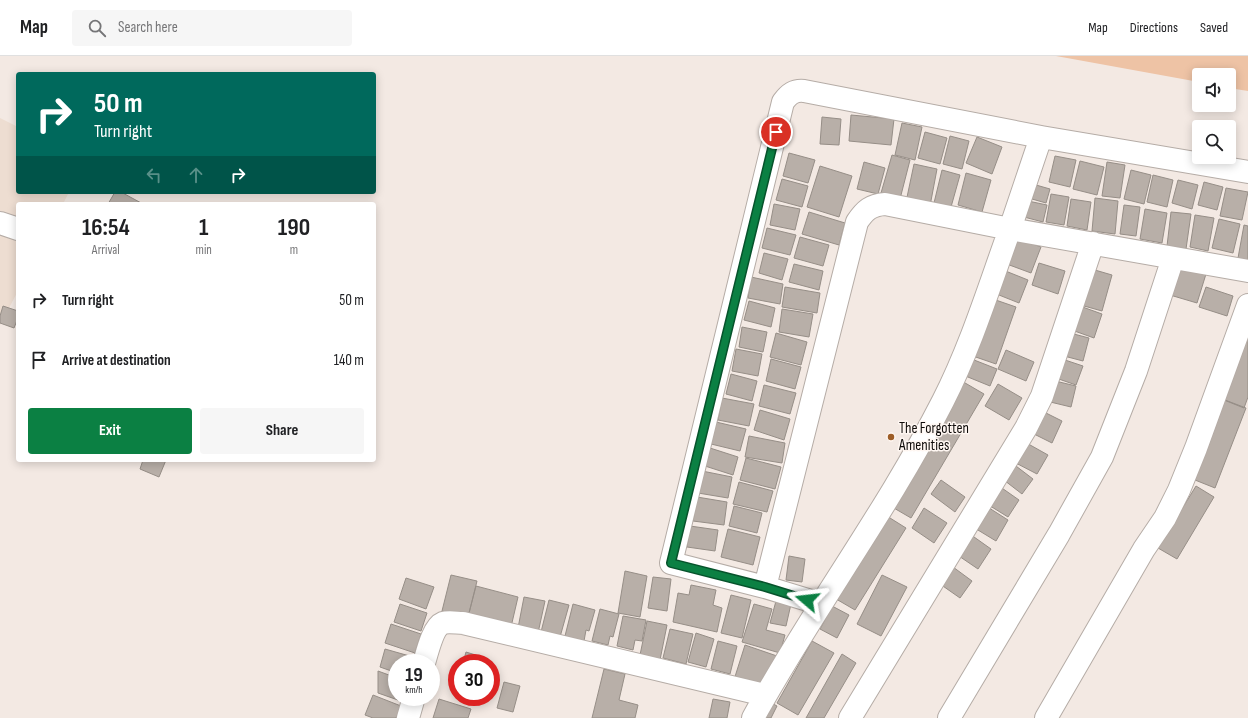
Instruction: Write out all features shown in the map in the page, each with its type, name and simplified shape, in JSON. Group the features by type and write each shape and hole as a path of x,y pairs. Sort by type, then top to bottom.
{"street":[{"path":"821,604 765,587 671,563 783,102 787,96 797,90 804,91 1041,137 1248,172"},
{"path":"752,718 915,454 961,365 1010,229 1041,137"},
{"path":"765,587 856,229 862,214 869,208 876,204 885,204 1010,229 1248,271"},
{"path":"0,223 16,228"},
{"path":"850,718 1026,428 1042,396 1093,243"},
{"path":"949,718 1059,534 1102,457 1136,371 1173,258"},
{"path":"1046,718 1144,549 1165,518 1179,490 1196,448 1248,305"},
{"path":"427,654 430,643 438,627 442,623 463,623 765,695"},
{"path":"408,718 411,706"}],"shaded area":[{"path":"1056,56 1248,56 1248,91 1236,89 1236,68 1192,68 1192,81"},
{"path":"0,118 16,126 16,194 68,194 64,202 16,202 16,295 0,325"}],"building":[{"path":"851,115 894,119 891,145 849,141"},
{"path":"822,117 841,119 839,145 820,144"},
{"path":"902,123 922,127 915,160 895,155"},
{"path":"925,132 947,138 940,164 918,158"},
{"path":"950,136 969,141 962,169 943,164"},
{"path":"977,137 1002,147 992,174 966,163"},
{"path":"789,153 815,160 808,183 783,176"},
{"path":"892,155 910,160 900,199 881,193"},
{"path":"1055,156 1076,160 1070,187 1049,182"},
{"path":"1080,161 1104,167 1097,195 1073,189"},
{"path":"864,162 885,168 878,194 857,189"},
{"path":"1107,162 1125,165 1120,198 1102,196"},
{"path":"914,164 937,169 930,206 906,202"},
{"path":"820,166 852,176 839,217 807,207"},
{"path":"942,170 960,175 951,207 934,203"},
{"path":"1131,170 1151,175 1144,204 1124,199"},
{"path":"966,173 991,180 982,212 958,205"},
{"path":"1153,175 1173,180 1167,207 1147,202"},
{"path":"782,179 808,186 802,207 776,200"},
{"path":"1178,180 1198,185 1192,209 1172,203"},
{"path":"1204,182 1223,187 1217,210 1198,205"},
{"path":"1036,185 1050,189 1046,203 1032,199"},
{"path":"1226,188 1248,192 1242,220 1220,216"},
{"path":"114,194 125,194 139,202 109,202"},
{"path":"1051,194 1069,197 1064,225 1046,222"},
{"path":"1095,198 1118,201 1115,234 1092,231"},
{"path":"1071,199 1091,202 1087,230 1067,226"},
{"path":"1028,201 1047,205 1043,222 1024,217"},
{"path":"774,204 800,209 795,230 770,225"},
{"path":"1124,205 1140,207 1136,236 1120,234"},
{"path":"1145,209 1167,213 1162,243 1140,239"},
{"path":"809,212 845,223 839,245 802,234"},
{"path":"1171,212 1191,214 1186,249 1167,246"},
{"path":"1195,215 1214,218 1208,251 1190,247"},
{"path":"1219,219 1240,224 1233,253 1212,248"},
{"path":"1244,225 1248,226 1248,260 1238,258"},
{"path":"767,228 796,235 790,255 762,248"},
{"path":"800,237 829,245 823,266 794,258"},
{"path":"1014,237 1041,247 1031,273 1004,263"},
{"path":"764,253 788,259 782,280 759,273"},
{"path":"1039,263 1065,271 1058,294 1032,285"},
{"path":"794,264 823,271 819,290 789,282"},
{"path":"1178,266 1206,274 1197,303 1170,295"},
{"path":"1088,268 1112,275 1102,311 1077,304"},
{"path":"1003,270 1028,280 1019,303 994,293"},
{"path":"751,277 783,284 780,304 748,298"},
{"path":"785,287 820,293 817,313 782,307"},
{"path":"1206,287 1233,296 1227,316 1199,307"},
{"path":"987,297 1016,307 996,364 967,354"},
{"path":"749,301 775,308 771,327 744,320"},
{"path":"1077,305 1102,314 1094,338 1069,329"},
{"path":"3,306 16,310 16,323 14,328 0,323 0,316"},
{"path":"782,309 813,314 809,337 779,332"},
{"path":"742,327 767,332 763,352 739,347"},
{"path":"776,333 807,342 801,365 770,357"},
{"path":"1070,333 1089,338 1083,361 1064,356"},
{"path":"1248,335 1248,397 1244,408 1224,400"},
{"path":"736,349 762,354 758,376 732,371"},
{"path":"1006,350 1034,362 1026,381 998,369"},
{"path":"969,358 997,369 990,386 963,375"},
{"path":"1059,358 1083,366 1076,385 1053,377"},
{"path":"771,359 801,367 795,389 766,381"},
{"path":"731,374 757,381 752,401 726,394"},
{"path":"1047,379 1076,386 1071,407 1042,400"},
{"path":"960,380 984,394 911,518 887,504"},
{"path":"998,384 1022,398 1009,420 985,406"},
{"path":"764,385 796,393 790,414 759,406"},
{"path":"722,398 754,404 749,426 718,420"},
{"path":"1225,400 1246,408 1215,488 1195,480"},
{"path":"1038,409 1062,421 1052,443 1028,431"},
{"path":"760,410 790,419 784,440 754,430"},
{"path":"716,422 746,429 740,451 711,444"},
{"path":"749,436 785,443 782,463 745,457"},
{"path":"1023,441 1048,455 1037,474 1012,461"},
{"path":"710,448 738,457 733,475 705,466"},
{"path":"746,458 781,467 775,489 740,480"},
{"path":"142,462 165,462 159,477 140,469"},
{"path":"1012,463 1033,479 1022,494 1000,477"},
{"path":"702,471 732,477 728,498 698,493"},
{"path":"941,480 965,497 955,512 931,494"},
{"path":"739,482 773,491 767,512 733,504"},
{"path":"999,486 1019,500 1008,517 987,504"},
{"path":"1196,486 1214,497 1177,559 1158,548"},
{"path":"697,497 727,502 724,525 693,521"},
{"path":"734,506 762,513 757,533 729,526"},
{"path":"986,506 1008,520 996,541 973,527"},
{"path":"924,508 947,523 934,543 912,528"},
{"path":"882,513 906,528 855,610 831,596"},
{"path":"690,526 718,530 715,551 687,547"},
{"path":"728,529 760,537 753,565 721,557"},
{"path":"967,532 991,549 978,569 953,552"},
{"path":"789,556 805,559 802,582 786,580"},
{"path":"953,567 972,581 960,598 940,584"},
{"path":"625,571 647,576 640,617 618,613"},
{"path":"451,575 477,581 468,617 442,611"},
{"path":"882,575 907,587 881,636 857,624"},
{"path":"653,577 671,579 667,611 648,608"},
{"path":"406,578 434,587 426,609 399,599"},
{"path":"691,585 716,590 713,605 722,608 717,632 673,622 678,593 689,595"},
{"path":"476,586 518,597 511,627 468,617"},
{"path":"731,595 751,600 742,638 721,633"},
{"path":"524,597 545,601 538,633 518,628"},
{"path":"549,600 569,605 560,637 541,632"},
{"path":"776,601 791,604 786,626 770,623"},
{"path":"400,604 427,613 421,631 394,622"},
{"path":"573,604 595,610 589,631 586,630 584,641 565,636"},
{"path":"754,604 772,609 766,630 785,635 780,653 742,642"},
{"path":"832,606 849,615 837,638 820,629"},
{"path":"600,609 619,614 613,637 610,636 608,645 592,641"},
{"path":"623,616 646,620 642,641 635,640 633,650 617,646"},
{"path":"647,621 667,625 660,660 640,655"},
{"path":"391,624 421,634 415,653 385,643"},
{"path":"670,629 693,634 686,664 663,658"},
{"path":"696,633 714,639 706,667 688,662"},
{"path":"718,641 737,646 730,674 711,669"},
{"path":"812,641 834,653 798,715 777,703"},
{"path":"745,645 777,656 768,681 751,688 733,683"},
{"path":"385,649 402,654 388,654 388,670 380,667"},
{"path":"842,654 856,663 824,718 806,718"},
{"path":"604,669 625,674 619,700 638,705 635,718 592,718"},
{"path":"378,671 388,675 388,696 378,693"},
{"path":"504,682 520,686 513,712 497,708 498,706 500,706 500,697"},
{"path":"373,695 388,701 388,706 401,706 396,718 373,718 365,715"},
{"path":"440,699 448,702 448,706 461,706 471,709 468,718 433,718 437,706 440,706"},
{"path":"713,699 730,702 727,718 709,718"},
{"path":"766,700 777,706 771,718 758,718"}],"place":[{"name":"The Forgotten Amenities","path":"891,437"}],"route":[{"path":"776,132 671,563 765,587 807,600"}]}
